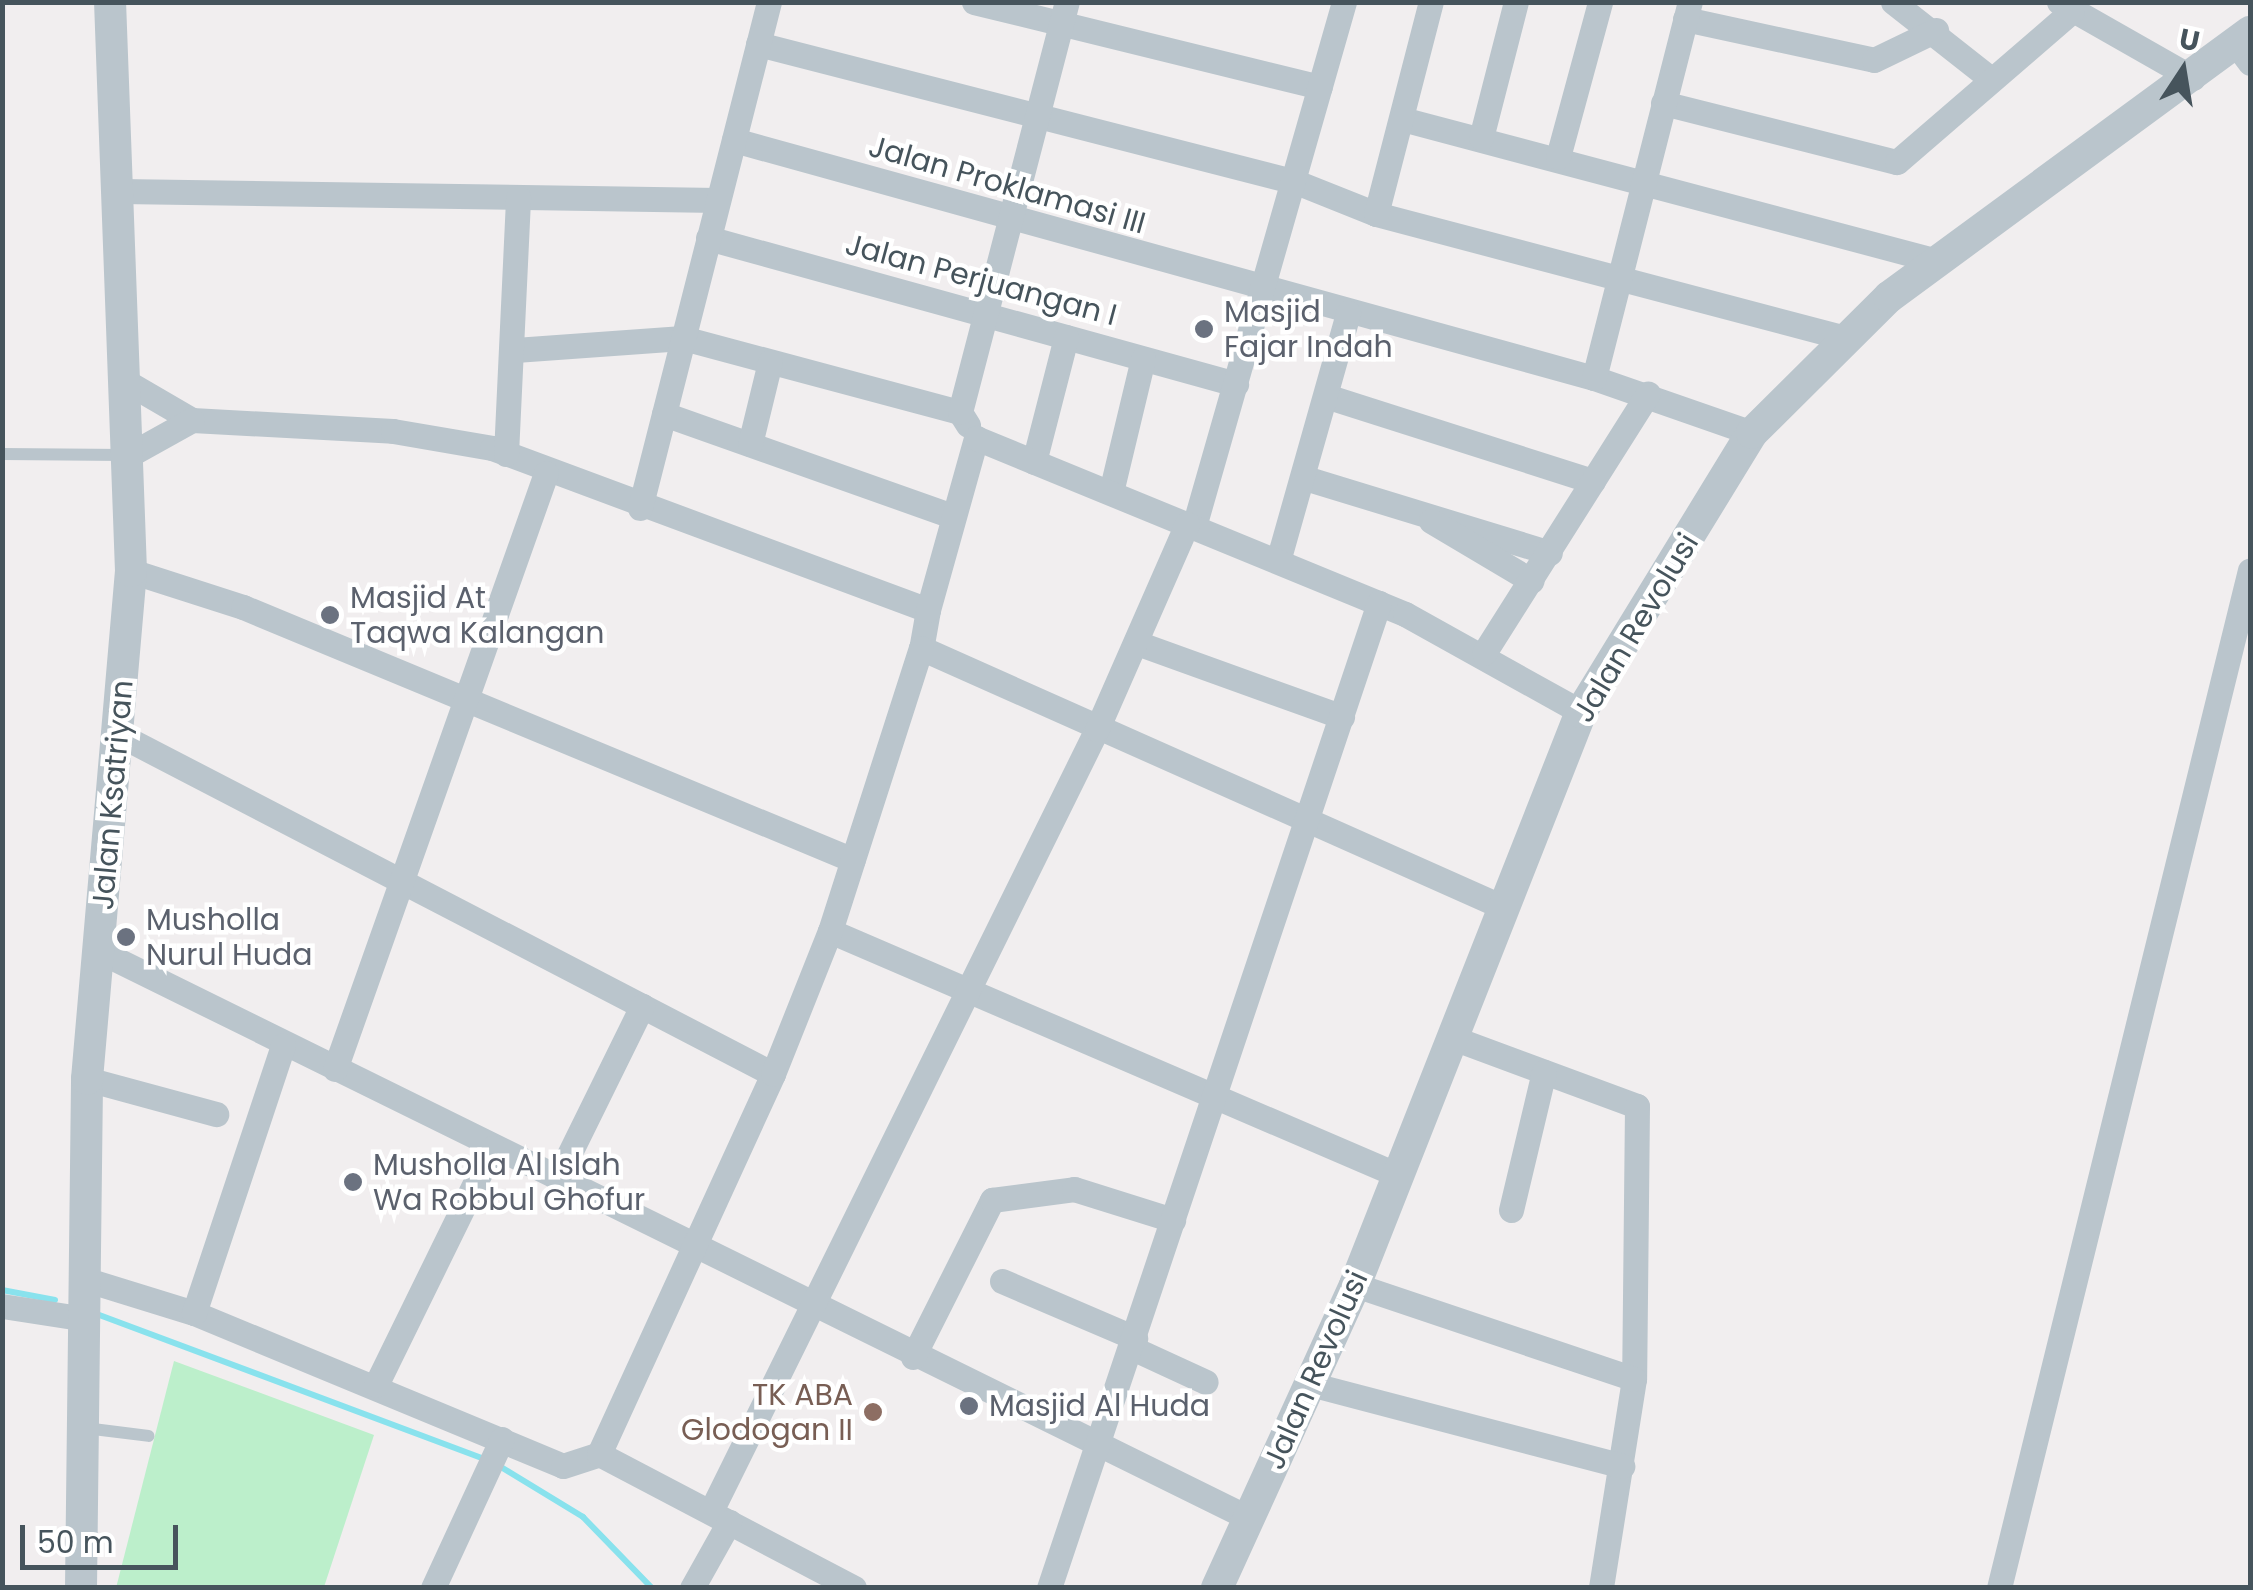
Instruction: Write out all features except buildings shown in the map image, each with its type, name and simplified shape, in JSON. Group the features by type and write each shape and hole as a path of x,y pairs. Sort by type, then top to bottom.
{"street":[{"name":"Jalan Ksatriyan","path":"80,1588 87,1080 131,571 120,191 110,2"},
{"path":"640,508 768,2"},
{"path":"974,2 1064,15 1320,87"},
{"path":"692,1588 814,1306 1098,729 1191,524 1265,288 1344,2"},
{"path":"1376,214 1431,2"},
{"path":"1481,138 1516,2"},
{"path":"1558,158 1600,2"},
{"path":"1893,2 1936,30 1992,79"},
{"path":"1662,103 1894,163 1992,79 2066,7 2193,78"},
{"path":"1594,378 1625,278 1662,103 1688,11 1874,60 1936,30"},
{"path":"960,412 1064,15"},
{"path":"758,44 1038,121 1296,182 1376,214 1843,337"},
{"name":"Jalan Revolusi","path":"1217,1588 1355,1285 1581,712 1752,432 1843,337 1937,261 2193,78 2245,46"},
{"path":"1402,119 1937,261"},
{"name":"Jalan Proklamasi III","path":"734,140 1010,222 1594,378 1752,432"},
{"path":"120,191 718,200"},
{"path":"506,454 515,350 518,198"},
{"name":"Jalan Perjuangan I","path":"708,238 1236,384"},
{"path":"1278,562 1329,397 1348,313"},
{"path":"1034,462 1066,336"},
{"path":"515,350 683,338 960,412 976,438 1379,603 1484,653 1581,712"},
{"path":"1111,492 1143,359"},
{"path":"750,444 770,362"},
{"path":"126,382 192,420 438,436 506,454 640,508 928,610"},
{"path":"1484,653 1648,394"},
{"path":"1329,397 1593,480"},
{"path":"664,414 950,515"},
{"path":"129,455 192,420"},
{"path":"598,1454 773,1074 830,931 921,648 950,515 976,438"},
{"path":"335,1069 546,473"},
{"path":"1305,478 1550,553"},
{"path":"1427,518 1532,582"},
{"path":"2000,1588 2250,570"},
{"path":"131,571 243,607 852,860"},
{"path":"1049,1588 1213,1101 1312,824 1379,603"},
{"path":"1138,643 1342,716"},
{"path":"921,648 1505,908"},
{"path":"116,733 773,1074"},
{"path":"830,931 964,996 1400,1176"},
{"path":"99,952 913,1357 1248,1518"},
{"path":"557,1179 642,1006"},
{"path":"1452,1038 1637,1108 1634,1379 1601,1588"},
{"path":"194,1313 283,1046"},
{"path":"1511,1210 1544,1072"},
{"path":"87,1080 216,1114"},
{"path":"376,1385 492,1148"},
{"path":"913,1357 992,1200 1074,1190 1173,1220"},
{"path":"1002,1281 1206,1382"},
{"path":"1355,1285 1634,1379"},
{"path":"2,1306 85,1303 194,1313 376,1385 500,1444 563,1466 598,1454 854,1588"},
{"path":"1310,1384 1622,1466"},
{"path":"434,1588 500,1444"}],"lane":[{"path":"2,454 129,455"},
{"path":"82,1428 149,1436"}],"green space":[{"path":"174,1361 374,1435 324,1587 116,1588"}],"waterway":[{"path":"2,1290 55,1300"},
{"path":"94,1313 484,1459"},
{"path":"496,1464 583,1517 652,1588"}],"place":[{"name":"Masjid Fajar Indah","path":"1204,329"},
{"name":"Masjid At Taqwa Kalangan","path":"330,615"},
{"name":"Musholla Nurul Huda","path":"126,937"},
{"name":"Musholla Al Islah Wa Robbul Ghofur","path":"353,1182"},
{"name":"Masjid Al Huda","path":"969,1406"},
{"name":"TK ABA Glodogan II","path":"873,1412"}]}
